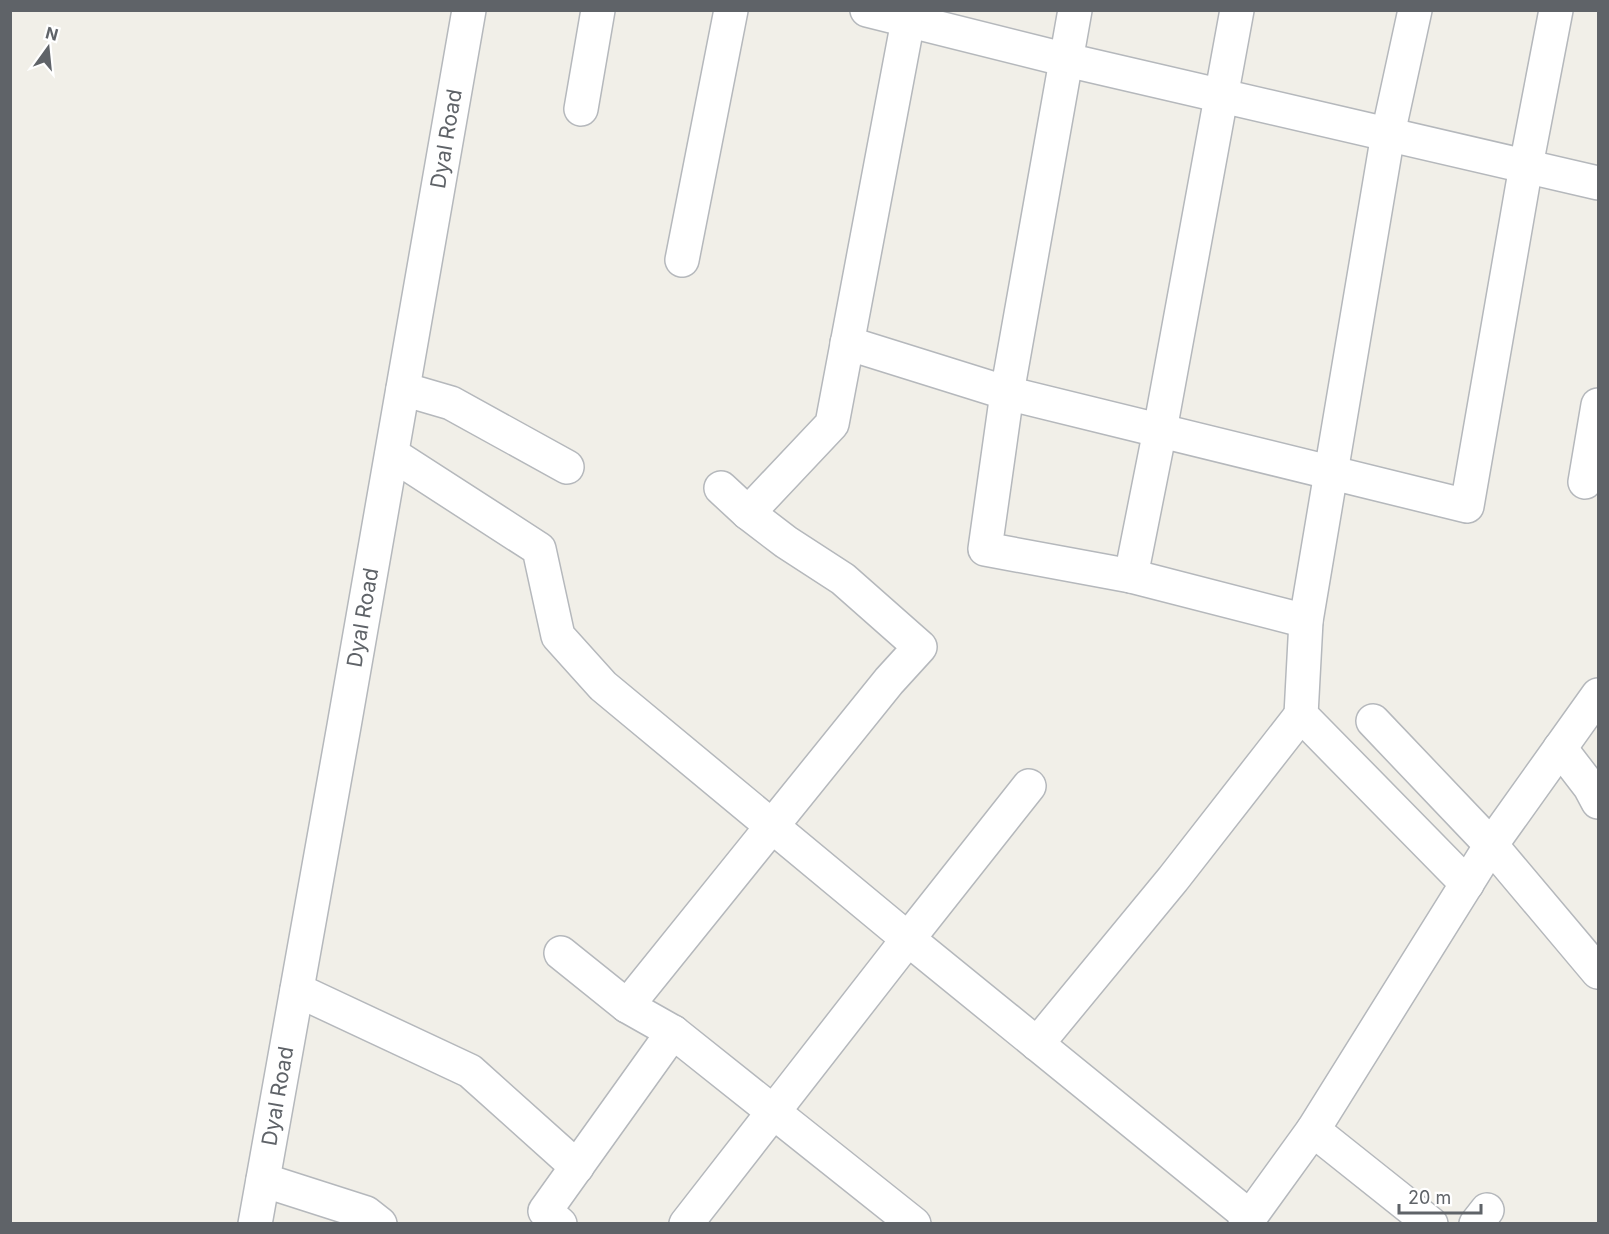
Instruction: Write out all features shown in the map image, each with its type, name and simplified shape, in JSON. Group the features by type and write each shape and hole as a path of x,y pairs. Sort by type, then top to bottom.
{"street":[{"name":"Dyal Road","path":"255,1224 469,10"},
{"path":"581,109 598,10"},
{"path":"682,260 731,10"},
{"path":"867,10 909,15 1067,60 1599,183"},
{"path":"1075,10 1007,393 985,549 1131,576 1306,621"},
{"path":"1131,576 1237,10"},
{"path":"1036,1044 1173,879 1301,715 1306,621 1388,134 1414,10"},
{"path":"847,343 1007,393 1467,506 1526,166 1556,10"},
{"path":"748,513 832,424 909,15"},
{"path":"404,389 451,403 567,467"},
{"path":"1585,482 1599,405"},
{"path":"392,454 539,549 558,636 603,686 1248,1220 1313,1130 1491,846 1599,694"},
{"path":"627,1006 889,681 920,647 843,579 786,542 748,513 721,488"},
{"path":"1301,715 1467,884"},
{"path":"1373,721 1491,846 1599,972"},
{"path":"1560,748 1599,802"},
{"path":"686,1224 1029,786"},
{"path":"561,953 627,1006 674,1032 914,1224"},
{"path":"297,990 470,1071 577,1167"},
{"path":"560,1224 544,1211 674,1032"},
{"path":"1313,1130 1431,1224"},
{"path":"263,1180 366,1213 380,1224"}]}
